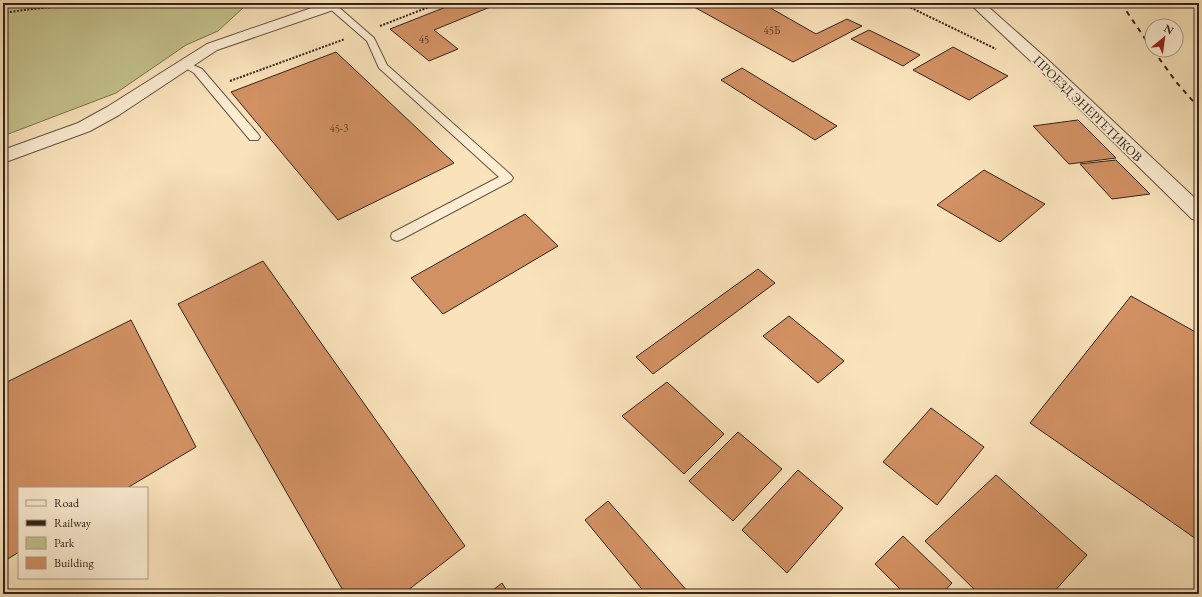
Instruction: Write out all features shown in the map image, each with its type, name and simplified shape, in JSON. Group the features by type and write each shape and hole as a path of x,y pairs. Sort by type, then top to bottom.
{"street":[{"name":"ПРОЕЗД ЭНЕРГЕТИКОВ","path":"976,3 1041,62 1199,214"},
{"path":"3,157 84,127 119,108 212,47 336,4"}],"lane":[{"path":"336,4 370,40 383,66 507,178 397,236"},
{"path":"184,64 198,71 254,137"}],"path":[{"path":"3,13 34,8 95,3 158,3"},
{"path":"212,87 363,33 440,3"},
{"path":"901,3 1000,50"}],"green space":[{"path":"3,3 254,3 244,7 218,31 186,45 116,93 3,136"}],"building":[{"path":"456,3 500,3 434,30 458,49 429,61 390,29"},
{"path":"687,3 773,3 767,6 816,34 847,19 862,26 793,62"},
{"path":"869,30 920,55 903,66 851,39"},
{"path":"953,47 1008,76 969,100 913,70"},
{"path":"336,52 454,163 338,220 231,92"},
{"path":"742,68 837,126 815,140 721,80"},
{"path":"1078,120 1116,158 1069,164 1033,126"},
{"path":"1116,160 1150,194 1112,199 1080,164"},
{"path":"984,170 1045,204 1000,242 937,205"},
{"path":"525,214 558,246 443,314 411,278"},
{"path":"263,261 465,546 403,594 345,594 178,304"},
{"path":"758,269 775,283 653,374 636,357"},
{"path":"1131,296 1199,334 1199,541 1030,423"},
{"path":"789,316 844,361 818,383 763,336"},
{"path":"131,320 196,447 129,487 18,487 18,553 3,562 3,384"},
{"path":"667,382 724,434 684,474 622,416"},
{"path":"931,408 984,447 937,505 883,462"},
{"path":"738,432 782,469 733,521 689,481"},
{"path":"798,470 843,508 787,573 742,530"},
{"path":"996,475 1087,555 1052,594 979,594 925,541"},
{"path":"608,501 690,594 646,594 585,520"},
{"path":"903,536 952,583 942,594 905,594 875,564"},
{"path":"502,583 509,594 488,594"}],"railway":[{"path":"1121,3 1144,37"},
{"path":"1159,58 1177,83 1199,108"}]}
